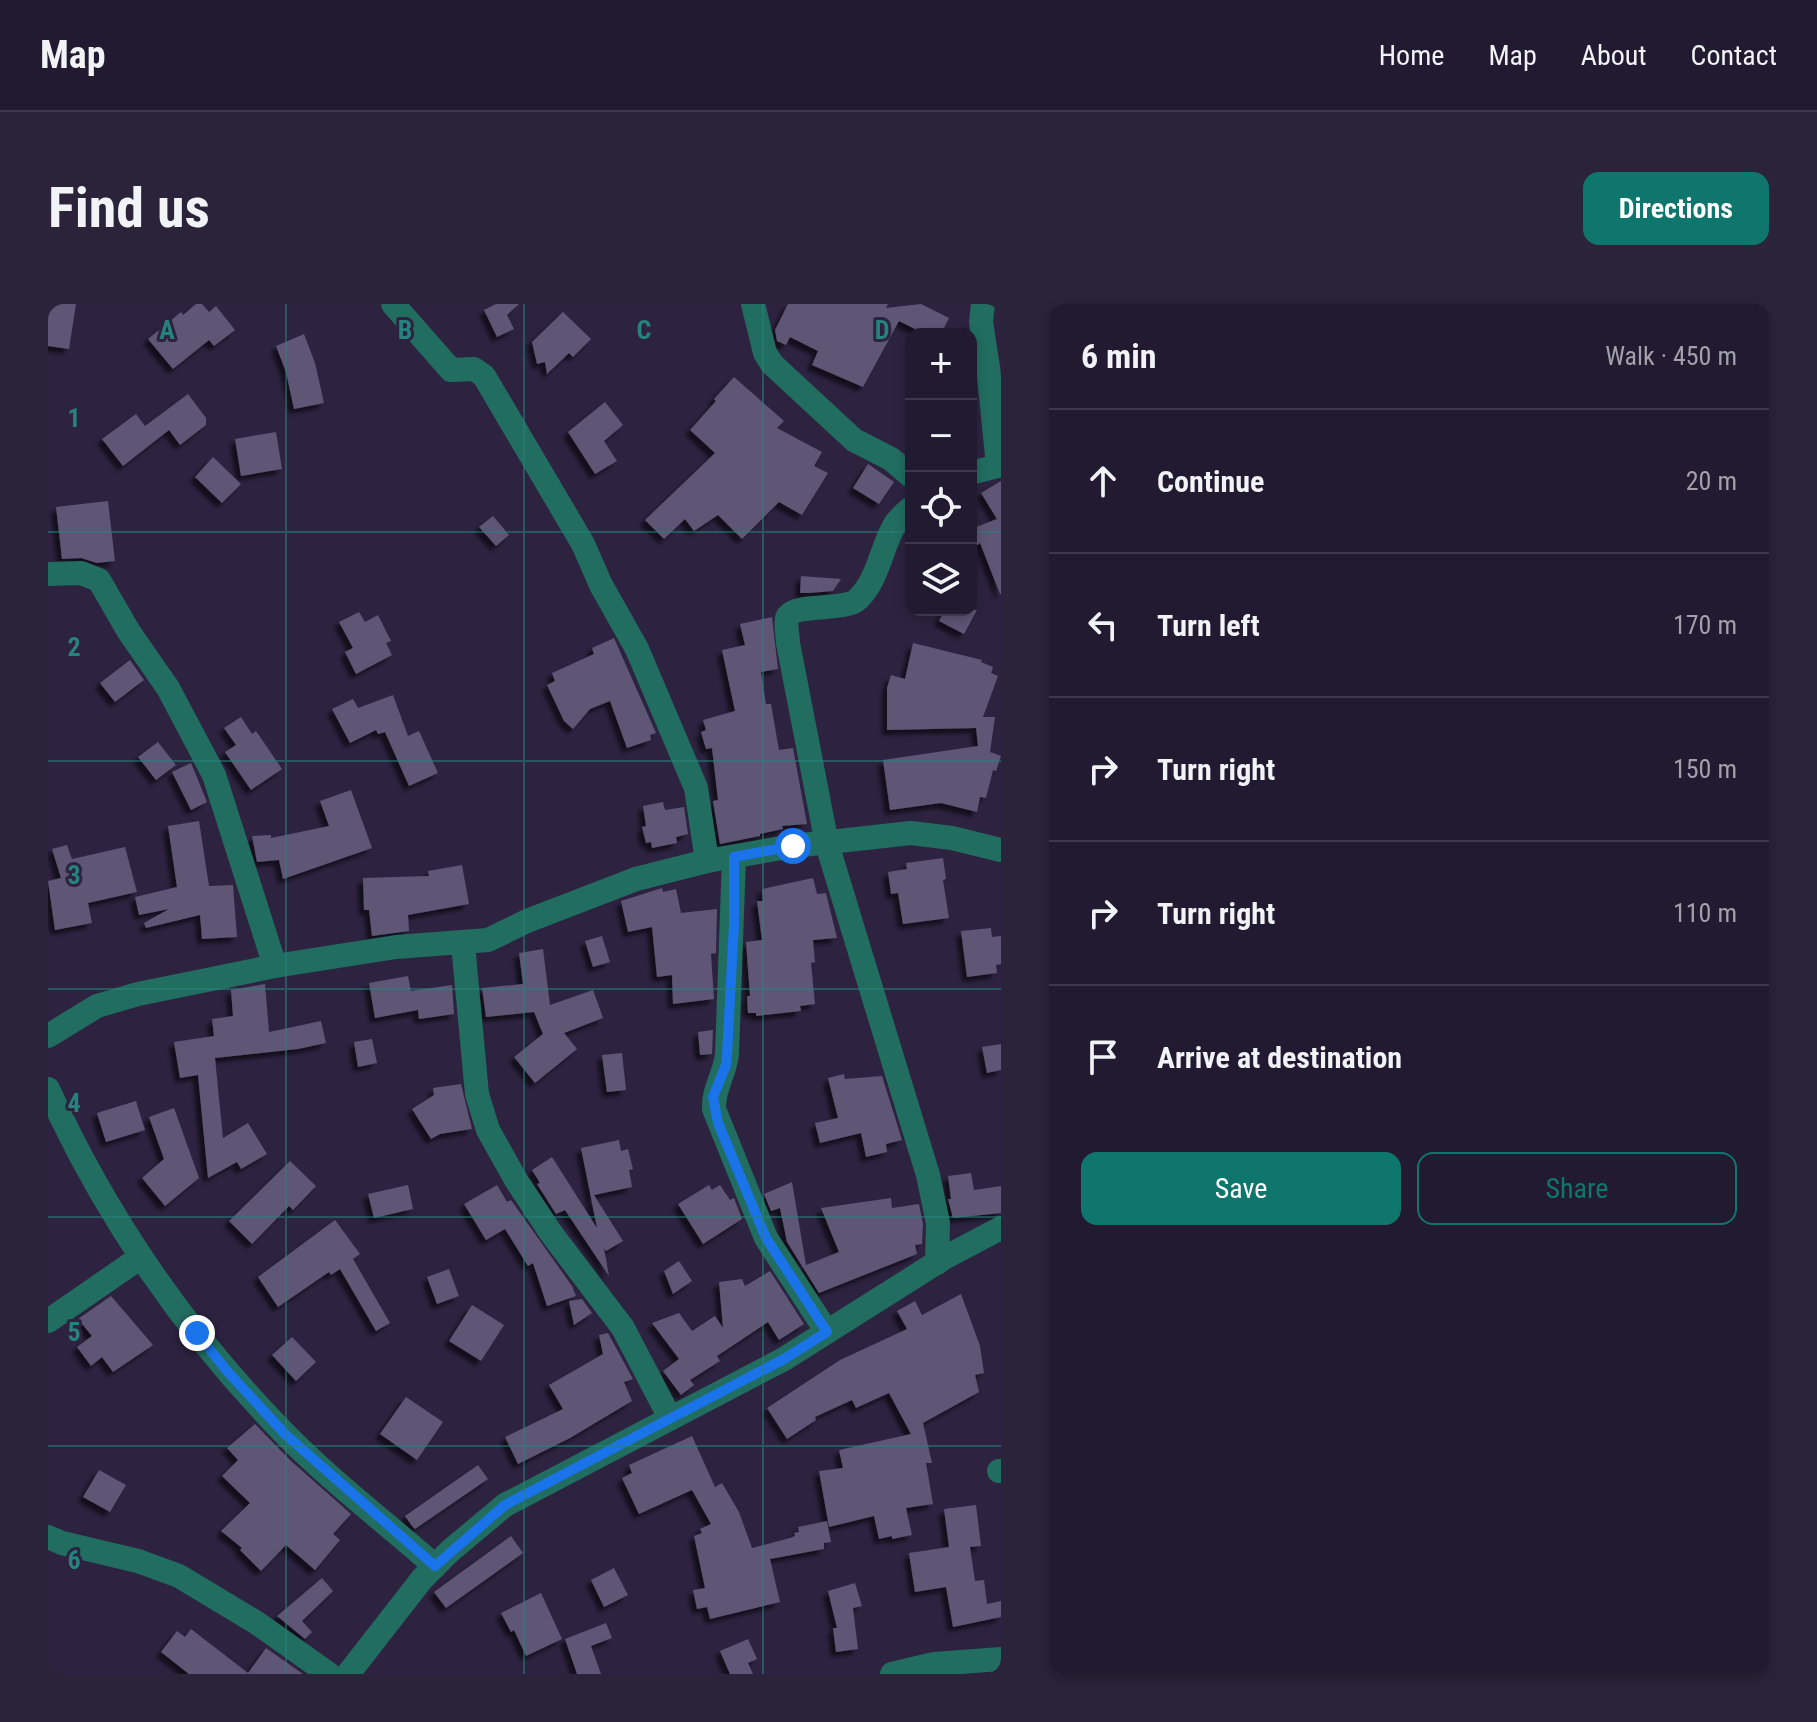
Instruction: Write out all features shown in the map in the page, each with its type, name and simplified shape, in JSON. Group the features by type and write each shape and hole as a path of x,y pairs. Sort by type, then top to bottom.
{"street":[{"path":"393,304 452,370 474,369 484,376 583,544 608,599 637,649 692,777 699,800 707,861"},
{"path":"753,304 767,359 844,433 891,459 906,472"},
{"path":"975,472 999,466 981,322 983,304"},
{"path":"905,514 894,525 877,569 857,600 849,605 795,612 787,618 794,683 827,844 921,1146 938,1223 937,1263"},
{"path":"48,574 81,573 99,580 129,632 168,688 214,775 275,966"},
{"path":"48,1036 97,1006 115,1000 275,966 396,947 488,940 527,921 636,879 707,861 793,846 911,833 952,838 1001,850"},
{"path":"734,857 734,925 727,1054 726,1065 714,1092 714,1109 766,1238 827,1332"},
{"path":"463,944 477,1094 488,1130 551,1233 623,1328 670,1418"},
{"path":"48,1089 74,1147 141,1257 226,1370 286,1435 435,1566"},
{"path":"348,1674 422,1579 505,1505 784,1359 937,1263 1001,1228"},
{"path":"48,1321 141,1257"},
{"path":"48,1537 138,1561 187,1579 329,1674"},
{"path":"892,1674 934,1664 1001,1659"}],"building":[{"path":"48,304 76,304 69,349 48,346"},
{"path":"196,304 202,304 209,312 216,306 235,330 214,346 209,340 173,369 148,339"},
{"path":"496,304 519,304 507,315 514,329 497,337 484,310"},
{"path":"788,304 888,304 886,308 921,304 949,318 944,328 913,328 899,321 863,387 812,365 818,351 790,337 786,345 777,341 775,330"},
{"path":"563,312 591,339 573,357 569,353 547,374 545,362 537,364 532,342"},
{"path":"304,334 315,363 324,403 294,409 286,372 276,346"},
{"path":"734,377 784,421 777,428 822,452 814,466 828,473 802,515 779,502 742,539 718,515 694,531 685,519 664,539 645,520 715,453 690,430"},
{"path":"188,394 206,418 206,425 180,445 169,430 123,466 102,439 136,414 145,426"},
{"path":"605,402 623,425 604,441 617,461 595,474 568,432"},
{"path":"276,432 282,469 241,476 235,439"},
{"path":"213,457 241,484 222,503 195,477"},
{"path":"868,464 894,482 879,504 853,488"},
{"path":"1001,481 1001,594 980,543 977,545 977,527 997,519 981,493"},
{"path":"108,501 115,561 97,563 81,558 62,559 56,507"},
{"path":"493,516 509,535 496,546 479,527"},
{"path":"801,576 841,579 833,591 800,593"},
{"path":"359,612 365,622 378,615 391,641 386,643 392,655 356,674 345,652 353,648 339,622"},
{"path":"942,616 974,616 964,634 939,621"},
{"path":"772,617 778,669 761,672 766,704 771,704 779,750 793,748 807,824 782,826 783,829 760,836 720,844 713,801 718,800 712,748 706,749 701,732 706,730 703,720 735,711 722,650 745,645 740,624"},
{"path":"614,638 656,733 650,735 651,740 627,748 610,701 590,709 573,729 564,721 547,685 555,681 552,673 594,654 592,648"},
{"path":"913,643 982,660 993,667 991,673 998,676 983,717 995,717 990,752 1001,756 996,771 993,770 986,798 980,797 977,812 941,803 890,810 883,760 978,746 976,728 887,730 887,688 891,675 905,679"},
{"path":"130,660 144,680 115,702 100,683"},
{"path":"393,695 408,736 419,731 438,773 409,786 385,732 378,734 376,730 350,743 332,709 353,699 358,708"},
{"path":"241,717 252,734 256,731 282,769 251,790 225,752 236,745 224,728"},
{"path":"158,742 176,765 156,780 138,757"},
{"path":"191,763 207,802 191,810 172,772"},
{"path":"351,790 372,848 283,879 279,860 257,862 252,836 271,835 271,838 329,826 320,801"},
{"path":"663,802 665,810 684,807 688,834 676,837 677,843 652,848 651,842 646,843 642,827 646,826 643,806"},
{"path":"199,821 209,886 233,885 237,937 202,939 200,915 146,928 144,923 169,909 139,915 135,897 177,887 168,826"},
{"path":"67,845 72,859 125,847 137,892 88,903 92,923 55,930 48,881 61,878 52,849"},
{"path":"943,858 949,918 903,924 898,893 891,894 888,872 907,869 906,863"},
{"path":"462,865 469,904 408,915 409,931 372,936 369,910 364,910 363,878 429,876 428,871"},
{"path":"813,878 817,894 826,893 837,938 813,940 815,962 811,963 815,1004 800,1006 801,1011 756,1016 756,1013 748,1013 747,996 750,996 746,942 762,940 757,901 763,901 762,889"},
{"path":"662,888 663,892 676,889 681,913 717,909 716,953 711,954 714,999 673,1004 672,975 657,977 652,927 628,932 621,901"},
{"path":"991,928 992,937 1001,936 1001,964 996,965 997,973 967,977 961,931"},
{"path":"602,936 610,962 593,967 585,941"},
{"path":"543,949 550,1005 593,990 603,1018 564,1033 577,1049 535,1083 514,1057 543,1034 534,1012 486,1017 482,988 523,984 519,953"},
{"path":"408,976 411,991 452,985 454,1014 419,1019 418,1010 375,1018 369,983"},
{"path":"265,984 269,1032 321,1021 326,1043 215,1058 223,1138 248,1123 267,1154 241,1169 237,1162 208,1178 198,1075 180,1078 174,1042 214,1036 212,1019 233,1016 231,990"},
{"path":"713,1030 712,1054 700,1055 698,1032"},
{"path":"372,1039 377,1063 358,1067 354,1042"},
{"path":"1001,1044 1001,1070 987,1073 982,1047"},
{"path":"622,1053 626,1090 607,1092 602,1055"},
{"path":"844,1074 845,1079 882,1076 902,1140 886,1144 887,1152 866,1157 861,1133 820,1143 815,1123 838,1118 828,1078"},
{"path":"461,1084 472,1129 440,1134 431,1139 412,1109 434,1095 433,1088"},
{"path":"136,1101 145,1130 106,1142 97,1113"},
{"path":"174,1108 199,1178 165,1206 142,1178 164,1159 149,1117"},
{"path":"619,1140 621,1151 628,1149 633,1169 629,1170 632,1187 594,1195 623,1241 606,1251 604,1248 609,1276 565,1210 556,1214 532,1170 552,1157 597,1228 581,1148"},
{"path":"290,1161 316,1186 293,1210 289,1206 252,1244 229,1221"},
{"path":"971,1173 974,1190 1001,1186 1001,1213 953,1218 948,1199 951,1199 948,1176"},
{"path":"792,1182 806,1265 839,1252 821,1208 891,1198 892,1208 919,1204 923,1224 922,1244 915,1245 917,1254 819,1293 787,1242 780,1208 771,1211 764,1194"},
{"path":"408,1185 413,1209 374,1218 368,1194"},
{"path":"497,1185 507,1202 511,1200 576,1296 547,1306 533,1263 528,1266 505,1229 486,1240 464,1204"},
{"path":"709,1185 712,1190 720,1185 730,1200 734,1198 742,1219 703,1244 678,1204"},
{"path":"335,1220 360,1254 353,1259 390,1323 376,1331 340,1269 331,1275 329,1272 278,1307 258,1277"},
{"path":"679,1261 692,1281 673,1294 664,1271"},
{"path":"449,1269 459,1296 437,1304 427,1277"},
{"path":"770,1271 804,1324 779,1340 768,1322 717,1356 720,1361 690,1380 694,1385 681,1395 663,1371 679,1359 652,1323 679,1313 692,1331 715,1316 723,1328 719,1282 742,1279 745,1286"},
{"path":"961,1294 980,1346 984,1373 975,1375 979,1392 923,1423 932,1463 926,1463 933,1504 906,1508 912,1535 879,1539 874,1516 829,1527 819,1471 843,1468 839,1450 911,1434 889,1393 856,1408 852,1400 815,1417 816,1420 787,1439 767,1408 840,1360 907,1329 897,1311 915,1301 922,1315"},
{"path":"111,1296 153,1345 113,1372 102,1357 91,1366 77,1347 92,1336 78,1319"},
{"path":"582,1299 592,1313 574,1325 569,1301"},
{"path":"472,1305 504,1325 481,1361 449,1341"},
{"path":"608,1333 633,1379 624,1382 632,1401 518,1464 505,1437 563,1409 549,1385 603,1354 599,1335"},
{"path":"292,1337 316,1362 296,1381 272,1355"},
{"path":"406,1397 443,1422 417,1460 380,1434"},
{"path":"255,1424 351,1514 333,1534 340,1540 315,1570 286,1545 261,1571 240,1550 242,1548 221,1531 250,1503 222,1476 238,1460 227,1448"},
{"path":"692,1436 715,1487 722,1483 739,1512 752,1548 795,1536 794,1533 799,1532 798,1527 827,1521 831,1542 824,1543 824,1549 770,1559 780,1602 710,1619 707,1607 697,1609 693,1590 705,1588 694,1536 711,1524 692,1490 639,1514 622,1478 632,1473 629,1465"},
{"path":"478,1465 488,1479 415,1529 412,1526 405,1516"},
{"path":"99,1470 126,1485 110,1512 83,1497"},
{"path":"976,1505 981,1546 970,1547 975,1581 984,1580 987,1604 1001,1601 1001,1617 953,1627 946,1587 915,1592 909,1553 949,1547 944,1509"},
{"path":"511,1536 523,1553 446,1608 434,1592"},
{"path":"614,1568 628,1595 604,1607 591,1580"},
{"path":"322,1578 333,1591 302,1621 312,1632 305,1639 277,1616"},
{"path":"855,1583 862,1606 853,1608 858,1649 836,1652 833,1628 837,1628 828,1591"},
{"path":"541,1593 562,1639 526,1656 514,1630 511,1632 501,1613"},
{"path":"606,1623 612,1638 591,1646 601,1674 577,1674 565,1639"},
{"path":"191,1629 248,1673 266,1648 303,1674 189,1674 161,1652 177,1631 185,1637"},
{"path":"748,1639 757,1659 748,1663 753,1674 730,1674 720,1651"}],"route":[{"path":"197,1333 226,1370 286,1435 435,1566 505,1505 784,1359 827,1332 766,1238 722,1134 713,1097 726,1065 727,1054 734,925 734,857 793,846"}]}
